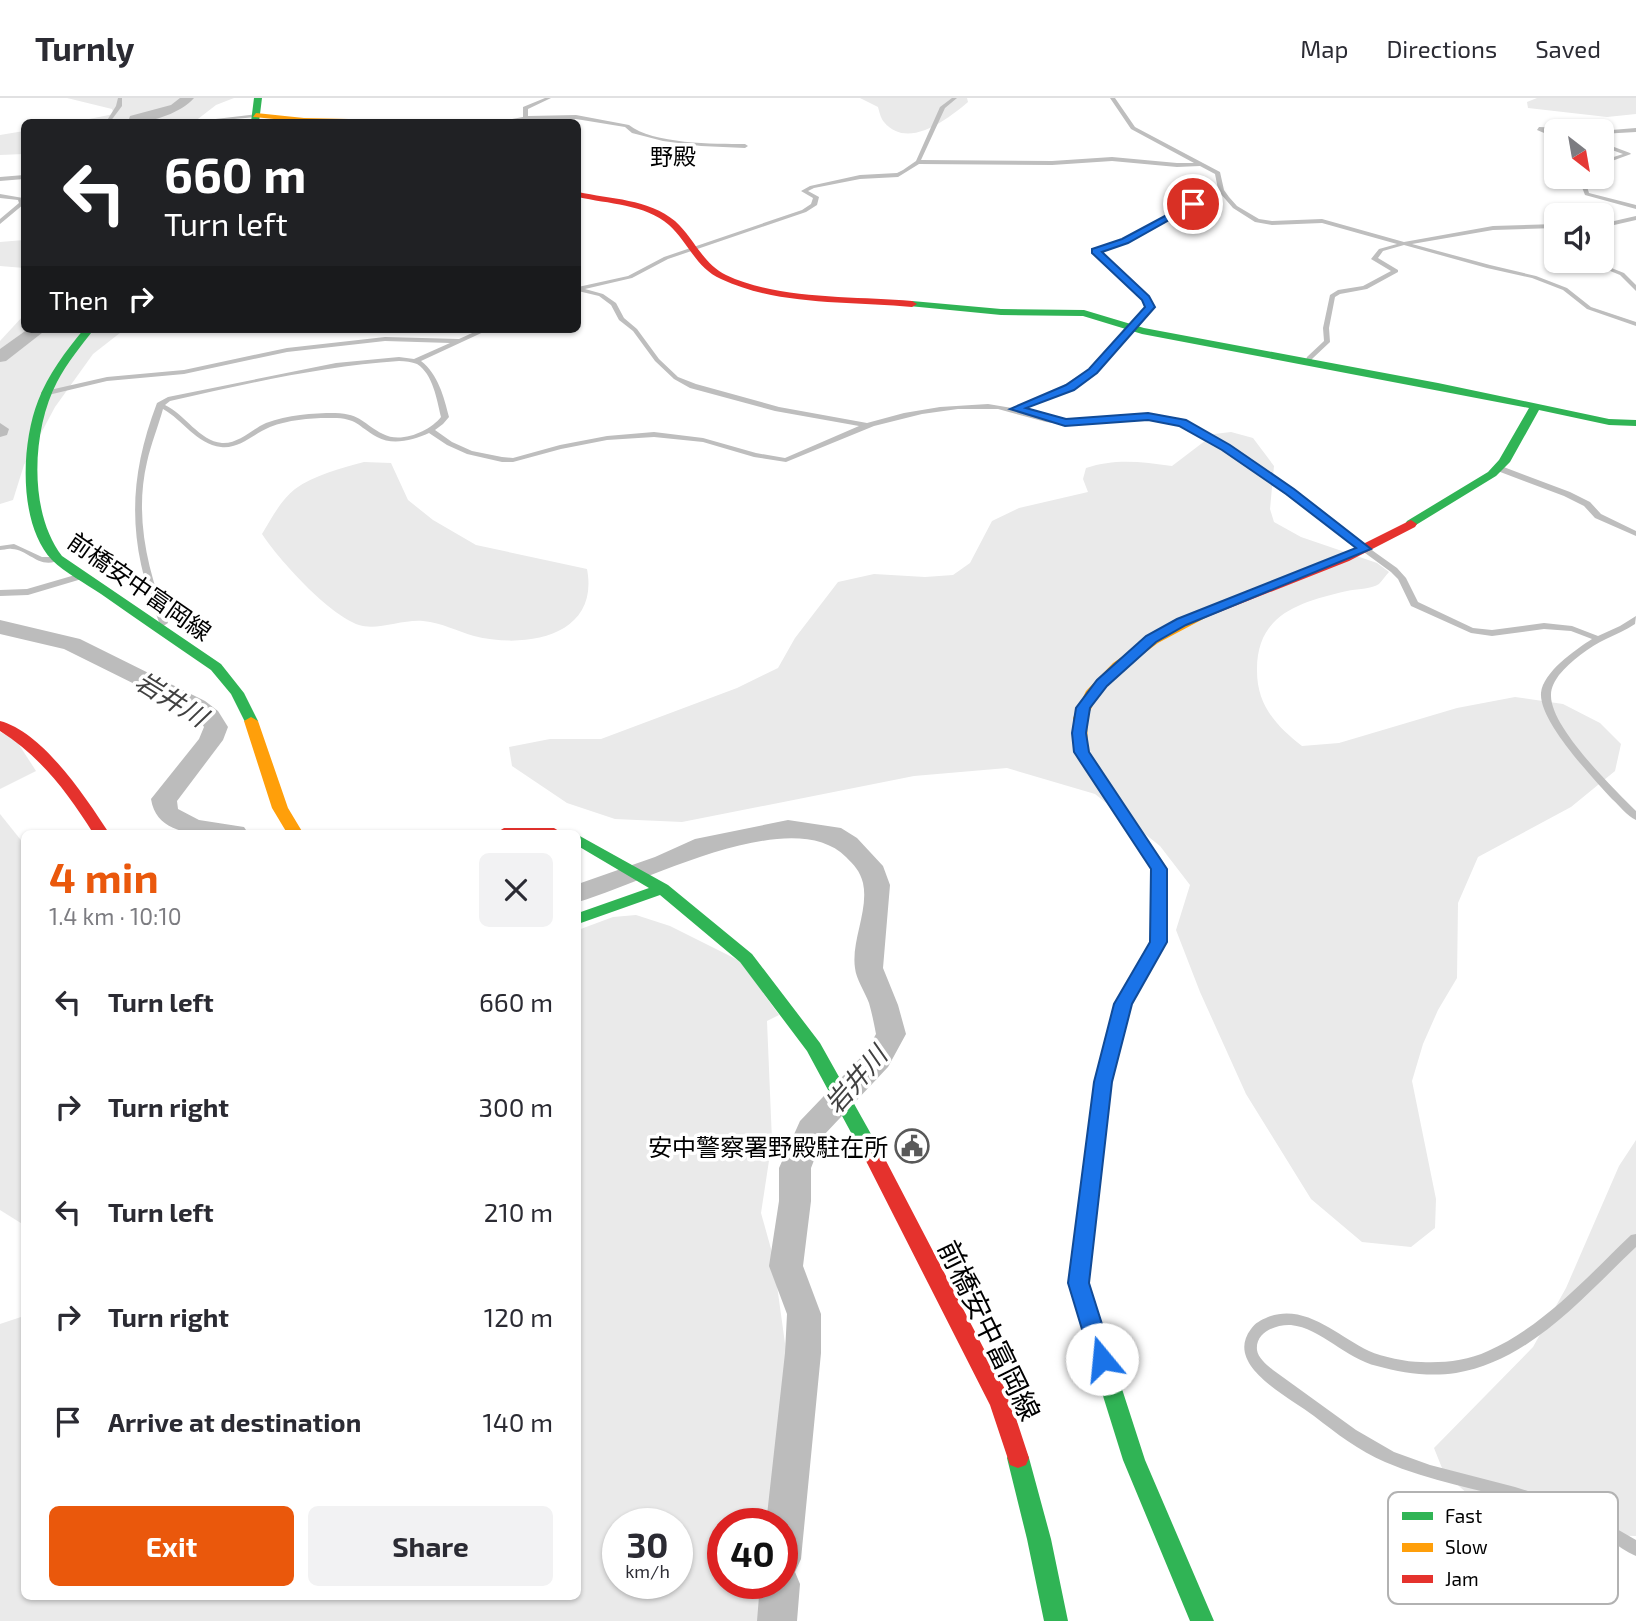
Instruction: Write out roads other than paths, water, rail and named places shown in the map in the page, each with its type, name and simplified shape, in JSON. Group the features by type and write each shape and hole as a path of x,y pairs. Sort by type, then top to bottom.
{"street":[{"path":"110,119 119,106 120,98"},
{"path":"255,119 258,98"},
{"path":"526,118 525,108 549,98"},
{"path":"581,288 630,277 652,263 804,211 814,205 816,197 804,191 811,187 860,177 898,175 918,162 939,114 955,98"},
{"path":"1112,98 1133,128 1218,173 1221,190 1235,207 1264,223 1322,221 1406,243 1552,283 1588,308 1636,324"},
{"path":"519,119 576,117 627,126 632,133 650,138 680,140 701,146 745,146"},
{"path":"1614,131 1636,130"},
{"path":"1614,149 1628,154 1614,159"},
{"path":"918,162 1052,163 1112,159 1177,165 1202,164"},
{"path":"0,179 21,177"},
{"path":"1585,189 1587,194 1636,207"},
{"path":"1015,409 1078,382 1093,371 1150,307 1146,299 1095,251 1125,241 1221,190"},
{"path":"0,196 21,199"},
{"path":"581,196 663,216 670,221 700,261 728,279 787,292 1001,312 1084,313 1131,328 1634,425"},
{"path":"0,222 21,204"},
{"path":"1614,223 1636,218"},
{"path":"1308,363 1309,358 1327,342 1324,326 1332,296 1338,292 1365,288 1396,271 1374,259 1381,250 1493,228 1544,226"},
{"path":"1614,271 1622,274 1636,289"},
{"path":"581,290 601,295 614,304 621,319 635,330 657,360 676,378 693,386 778,409 867,425"},
{"name":"前橋安中富岡線","path":"86,333 60,365 44,394 31,432 29,456 36,521 42,542 58,559 216,667 237,689 251,718 283,817 293,830"},
{"path":"157,627 164,623 149,588 139,531 139,491 160,405 168,400 207,390 368,361 389,358 415,360 478,333"},
{"path":"44,394 107,379 184,372 287,350 384,338 460,341"},
{"path":"160,405 173,409 202,436 223,446 270,424 325,416 359,419 384,438 393,439 431,431 444,417 440,393 426,371 415,360"},
{"path":"431,431 471,453 499,460 513,460 596,438 642,433 703,440 786,460 867,425 893,418 987,405 1015,409 1065,423 1148,417 1182,423 1226,448 1290,492 1365,549 1402,578 1414,604 1446,620 1483,633 1544,626 1572,629 1599,639"},
{"path":"1202,1621 1134,1460 1079,1283 1103,1082 1123,1004 1158,942 1159,869 1081,752 1079,733 1083,708 1102,683 1151,639 1181,622 1365,549 1402,531 1498,468 1536,406"},
{"path":"1498,468 1567,494 1587,504 1598,516 1636,534"},
{"path":"0,548 13,546 45,561 58,559"},
{"path":"0,593 28,592 82,576"},
{"path":"1634,624 1599,639 1564,665 1552,678 1545,693 1551,716 1577,753 1636,817"},
{"path":"0,725 24,737 66,777 100,830"},
{"path":"581,842 657,887"},
{"path":"581,918 657,887"},
{"name":"前橋安中富岡線","path":"657,887 746,958 814,1046 853,1115 1001,1404 1018,1453 1042,1545 1056,1621"},
{"path":"1503,1492 1387,1456 1348,1434 1258,1367 1251,1351 1253,1336 1262,1326 1282,1319 1295,1320 1349,1350 1375,1360 1413,1368 1441,1370 1465,1367 1519,1344 1540,1328 1636,1239"},
{"path":"1618,1538 1636,1549"}],"waterway":[{"path":"135,119 175,108 188,98"},
{"path":"0,357 33,333"},
{"name":"岩井川","path":"0,627 72,644 197,706 210,716 216,727 211,740 172,793 164,799 166,812 173,818 207,830"},
{"name":"岩井川","path":"581,892 664,863 704,845 788,828 832,834 848,844 870,866 877,885 869,968 884,1005 891,1034 877,1059 811,1129 795,1168 795,1201 786,1266 804,1314 803,1353 787,1508"},
{"name":"岩井川","path":"777,1621 779,1599"}],"place":[{"name":"安中警察署野殿駐在所","path":"912,1146"}],"district":[{"name":"野殿","path":"673,156"}]}
